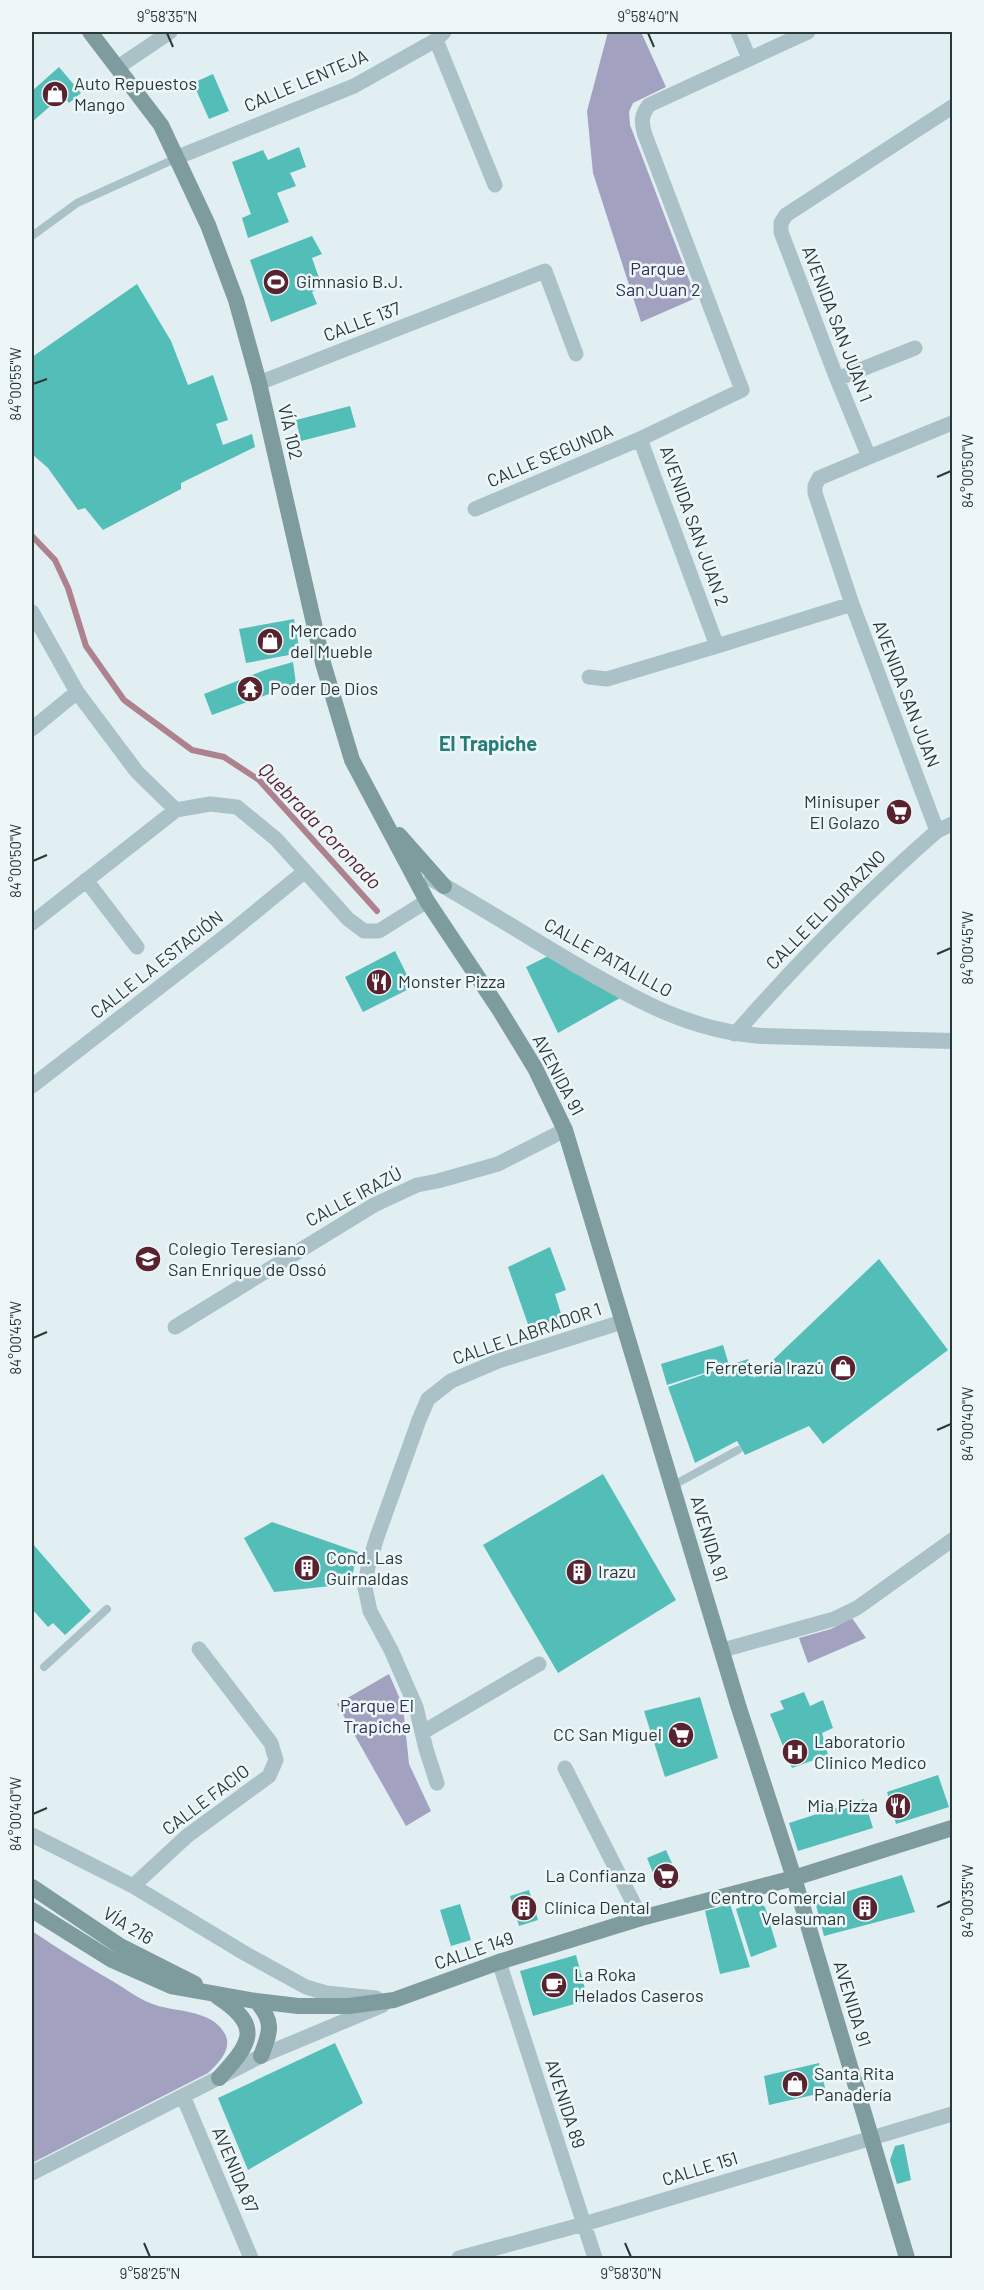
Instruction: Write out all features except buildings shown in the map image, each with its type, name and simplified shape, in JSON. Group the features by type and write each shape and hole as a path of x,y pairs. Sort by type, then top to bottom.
{"main road":[{"name":"VÍA 102","path":"90,32 161,125 208,225 236,300 259,383 322,663 352,760 405,863"},
{"path":"376,804 408,847 444,886"},
{"name":"AVENIDA 91","path":"405,863 427,901 493,999 529,1058 565,1130 672,1486 794,1878 907,2259"},
{"name":"CALLE 149","path":"394,2000 499,1962 640,1918 794,1878 952,1828"},
{"name":"VÍA 216","path":"32,1887 120,1946 209,1992"},
{"name":"VÍA 216","path":"32,1910 112,1960 171,1986 256,2001 328,2007 394,2000"},
{"path":"209,1992 237,2009 247,2024 247,2040 239,2056 219,2078"},
{"path":"256,2001 264,2010 270,2031 261,2056"}],"street":[{"path":"118,67 170,32"},
{"path":"738,32 749,58"},
{"name":"AVENIDA SAN JUAN 2","path":"717,646 640,439 742,390 641,124 643,113 649,105 808,32"},
{"path":"440,36 495,185"},
{"name":"CALLE LENTEJA","path":"178,158 354,86 440,36"},
{"name":"AVENIDA SAN JUAN 1","path":"869,457 781,232 780,223 786,215 952,107"},
{"name":"CALLE 137","path":"259,383 545,271 576,354"},
{"path":"837,379 915,348"},
{"path":"590,676 607,679 852,604 815,494 815,486 819,478 952,423"},
{"name":"CALLE SEGUNDA","path":"475,509 640,439"},
{"name":"AVENIDA SAN JUAN","path":"852,604 937,831"},
{"path":"32,612 77,692 137,772 176,810"},
{"path":"32,729 77,692"},
{"path":"32,922 176,810 210,804 237,807 276,839 348,919 364,931 379,931 427,901"},
{"name":"CALLE EL DURAZNO","path":"735,1034 783,979 842,919 937,831 952,824"},
{"name":"CALLE PATALILLO","path":"405,863 644,1004 708,1029 735,1034 952,1041"},
{"name":"CALLE LA ESTACIÓN","path":"32,1086 232,931 304,872"},
{"path":"86,880 137,947"},
{"name":"CALLE IRAZÚ","path":"175,1327 375,1205 417,1185 498,1164 565,1130"},
{"name":"CALLE LABRADOR 1","path":"437,1783 416,1707 370,1611 365,1588 368,1567 377,1537 428,1399 451,1380 498,1361 622,1322"},
{"path":"723,1650 834,1619 857,1608 952,1540"},
{"name":"CALLE FACIO","path":"133,1886 187,1836 269,1776 276,1760 271,1743 199,1649"},
{"path":"423,1731 539,1664"},
{"path":"566,1768 640,1918"},
{"path":"32,1835 133,1886 306,1987 326,1993 394,2000"},
{"name":"AVENIDA 89","path":"499,1962 595,2259"},
{"name":"CALLE 149","path":"32,2173 261,2056 394,2000"},
{"name":"AVENIDA 87","path":"183,2096 251,2259"},
{"name":"CALLE 151","path":"459,2259 952,2114"}],"lane":[{"path":"32,237 77,204 178,158"},
{"path":"672,1486 738,1450"},
{"path":"44,1667 107,1609"}],"green space":[{"name":"Parque San Juan 2","path":"608,32 641,32 666,87 633,103 629,112 630,125 696,298 641,322 593,173 587,111"},
{"path":"852,1618 866,1638 808,1663 799,1638 831,1629"},
{"name":"Parque El Trapiche","path":"389,1674 403,1706 409,1764 431,1811 406,1826 337,1704"},
{"path":"32,1931 145,2001 191,2012 211,2020 225,2034 227,2045 220,2061 208,2073 32,2163"}],"waterway":[{"name":"Quebrada Coronado","path":"32,536 55,560 68,588 86,646 124,700 192,750 224,757 259,780 377,911"}],"place":[{"name":"Auto Repuestos Mango","path":"55,94"},
{"name":"Gimnasio B.J.","path":"276,282"},
{"name":"Mercado del Mueble","path":"270,641"},
{"name":"Poder De Dios","path":"250,689"},
{"name":"Minisuper El Golazo","path":"899,812"},
{"name":"Monster Pizza","path":"379,982"},
{"name":"Colegio Teresiano San Enrique de Ossó","path":"148,1259"},
{"name":"Ferretería Irazú","path":"843,1368"},
{"name":"Cond. Las Guirnaldas","path":"307,1568"},
{"name":"Irazu","path":"579,1572"},
{"name":"CC San Miguel","path":"681,1735"},
{"name":"Laboratorio Clinico Medico","path":"795,1752"},
{"name":"Mia Pizza","path":"898,1806"},
{"name":"La Confianza","path":"666,1876"},
{"name":"Clínica Dental","path":"524,1908"},
{"name":"Centro Comercial Velasuman","path":"865,1908"},
{"name":"La Roka Helados Caseros","path":"554,1985"},
{"name":"Santa Rita Panadería","path":"795,2084"}],"district":[{"name":"El Trapiche","path":"488,744"}]}
